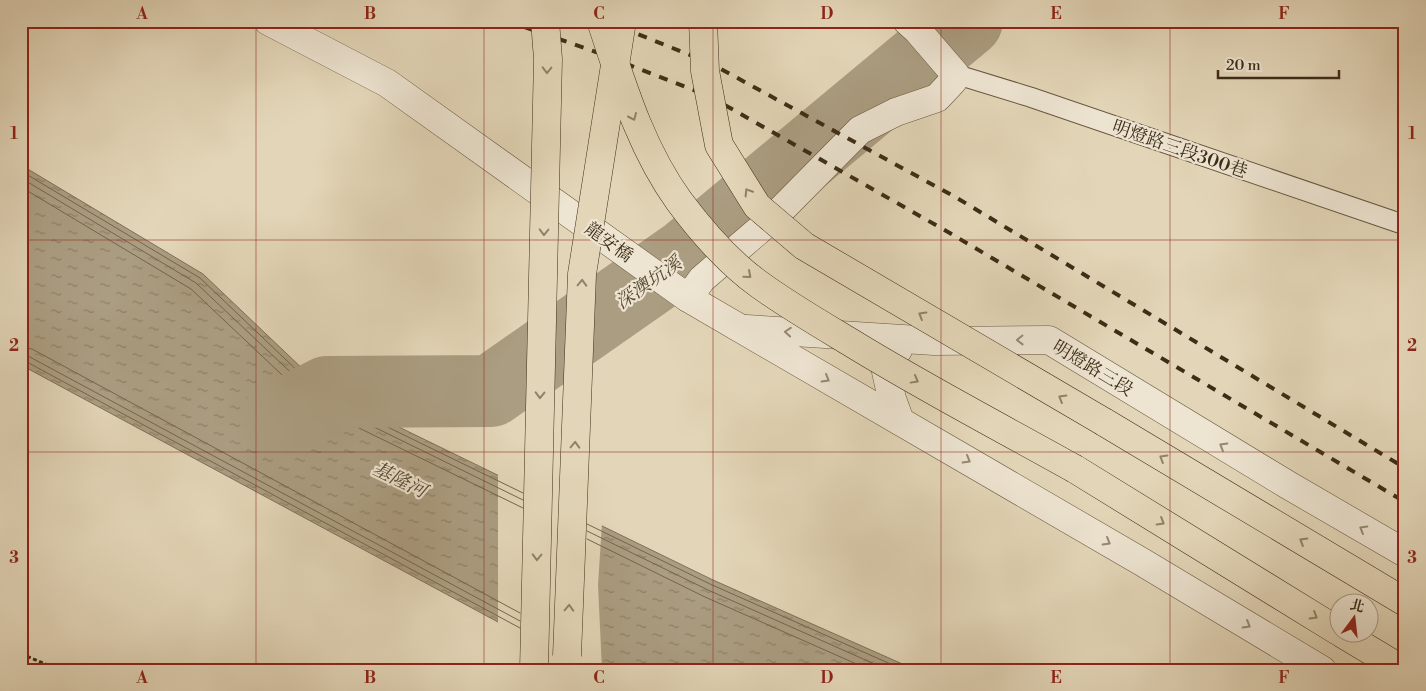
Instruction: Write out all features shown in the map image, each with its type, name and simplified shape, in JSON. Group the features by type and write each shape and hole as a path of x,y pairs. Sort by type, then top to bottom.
{"highway":[{"path":"534,670 548,59 544,21"},
{"path":"601,21 631,112 656,163 679,201 717,247 760,285 880,360 1074,469 1328,624"},
{"path":"570,670 567,656 582,274 622,21"},
{"path":"703,21 705,71 719,145 757,206 804,246 1405,602"},
{"path":"1360,644 1403,670"}],"street":[{"name":"龍安橋","path":"268,21 387,83 686,297"},
{"path":"686,297 702,278 773,218 860,130 896,112 937,98 953,81 955,74 912,26"},
{"name":"明燈路三段","path":"686,297 738,329 1142,562 1322,670"},
{"name":"明燈路三段","path":"738,329 934,341 1049,340 1288,485 1405,553"},
{"path":"900,421 892,399 885,367 895,350 934,341"}],"lane":[{"name":"明燈路三段300巷","path":"955,74 1030,97 1405,225"}],"path":[{"path":"21,654 60,670"}],"water":[{"name":"基隆河","path":"21,165 203,274 327,392 713,580 916,670 587,670 21,365"}],"pier":[{"path":"498,473 602,523 598,585 602,670 581,670 498,624"}],"waterway":[{"name":"深澳坑溪","path":"277,418 327,392 491,391 687,254 967,21"}],"railway":[{"path":"507,21 596,52 709,96 948,232 1405,502"},
{"path":"605,21 710,63 957,198 1405,468"}]}
